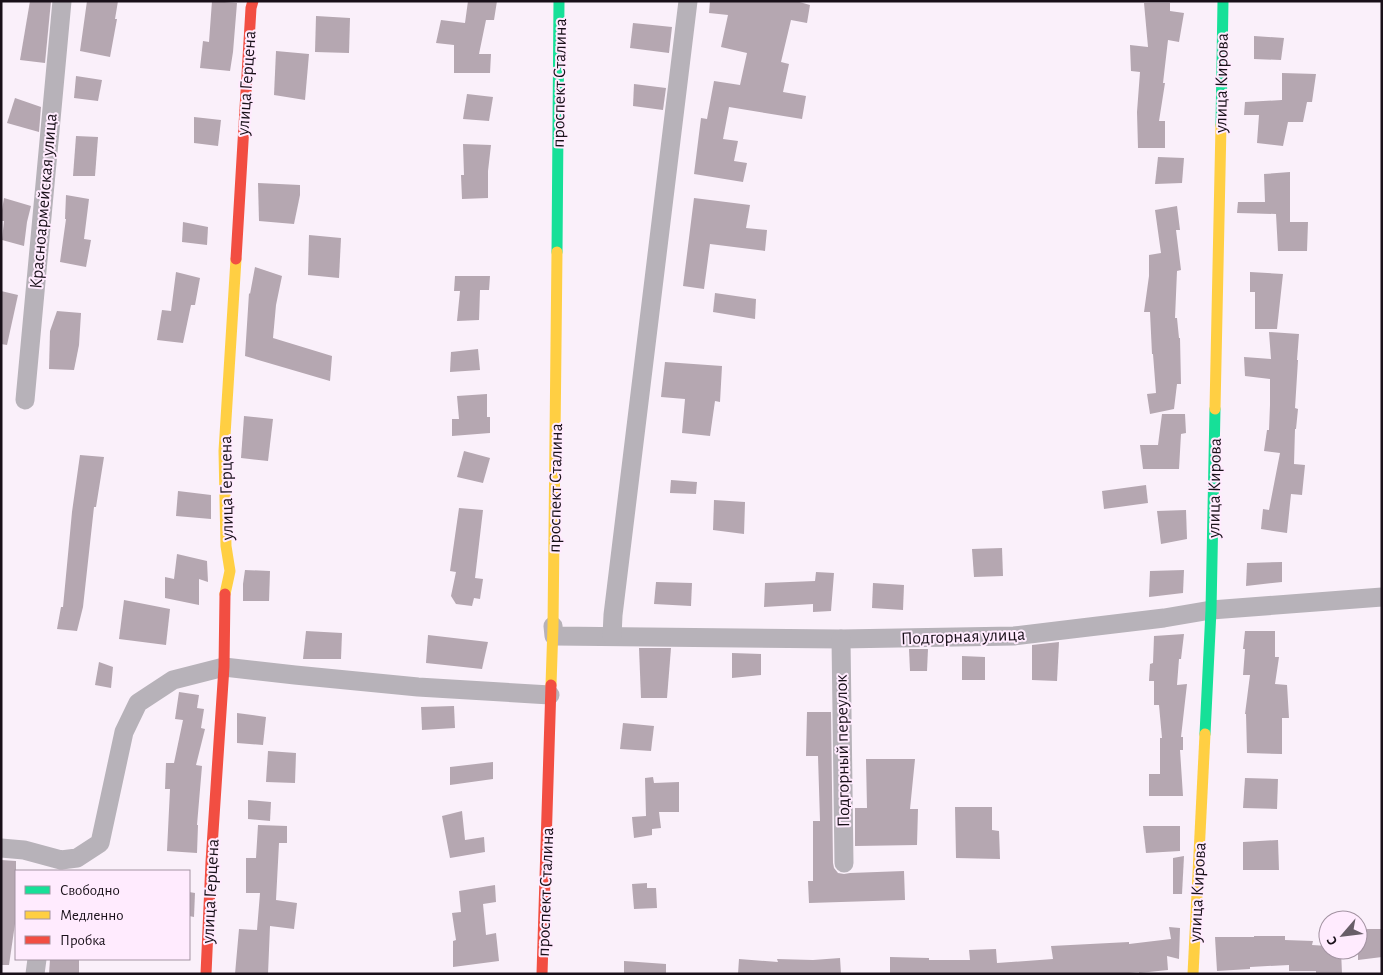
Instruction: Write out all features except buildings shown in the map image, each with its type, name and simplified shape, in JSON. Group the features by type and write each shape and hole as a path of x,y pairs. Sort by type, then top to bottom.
{"street":[{"name":"Красноармейская улица","path":"25,400 62,1"},
{"name":"улица Герцена","path":"206,974 211,862 224,667 224,599 230,571 226,546 224,451 252,1"},
{"name":"проспект Сталина","path":"542,974 553,626 559,1"},
{"path":"612,636 614,605 688,1"},
{"name":"улица Кирова","path":"1193,974 1211,610 1223,1"},
{"name":"Подгорная улица","path":"553,626 554,636 841,640 1014,636 1164,618 1211,610 1382,597"},
{"name":"Подгорный переулок","path":"841,640 844,863"},
{"path":"1,848 24,850 59,866 77,858 100,843 124,732 138,703 173,680 224,667 418,687 550,695"},
{"path":"35,974 37,960"}],"traffic: fast":[{"path":"557,252 559,1"},
{"path":"1221,125 1223,1"},
{"path":"1205,734 1211,610 1215,409"}],"traffic: slow":[{"path":"1215,409 1221,125"},
{"path":"551,685 557,252"},
{"path":"225,594 230,571 226,546 224,451 236,259"},
{"path":"1193,974 1205,734"}],"traffic: jam":[{"path":"236,259 251,8 253,1"},
{"path":"206,974 211,862 224,667 225,594"},
{"path":"542,974 551,685"}]}
